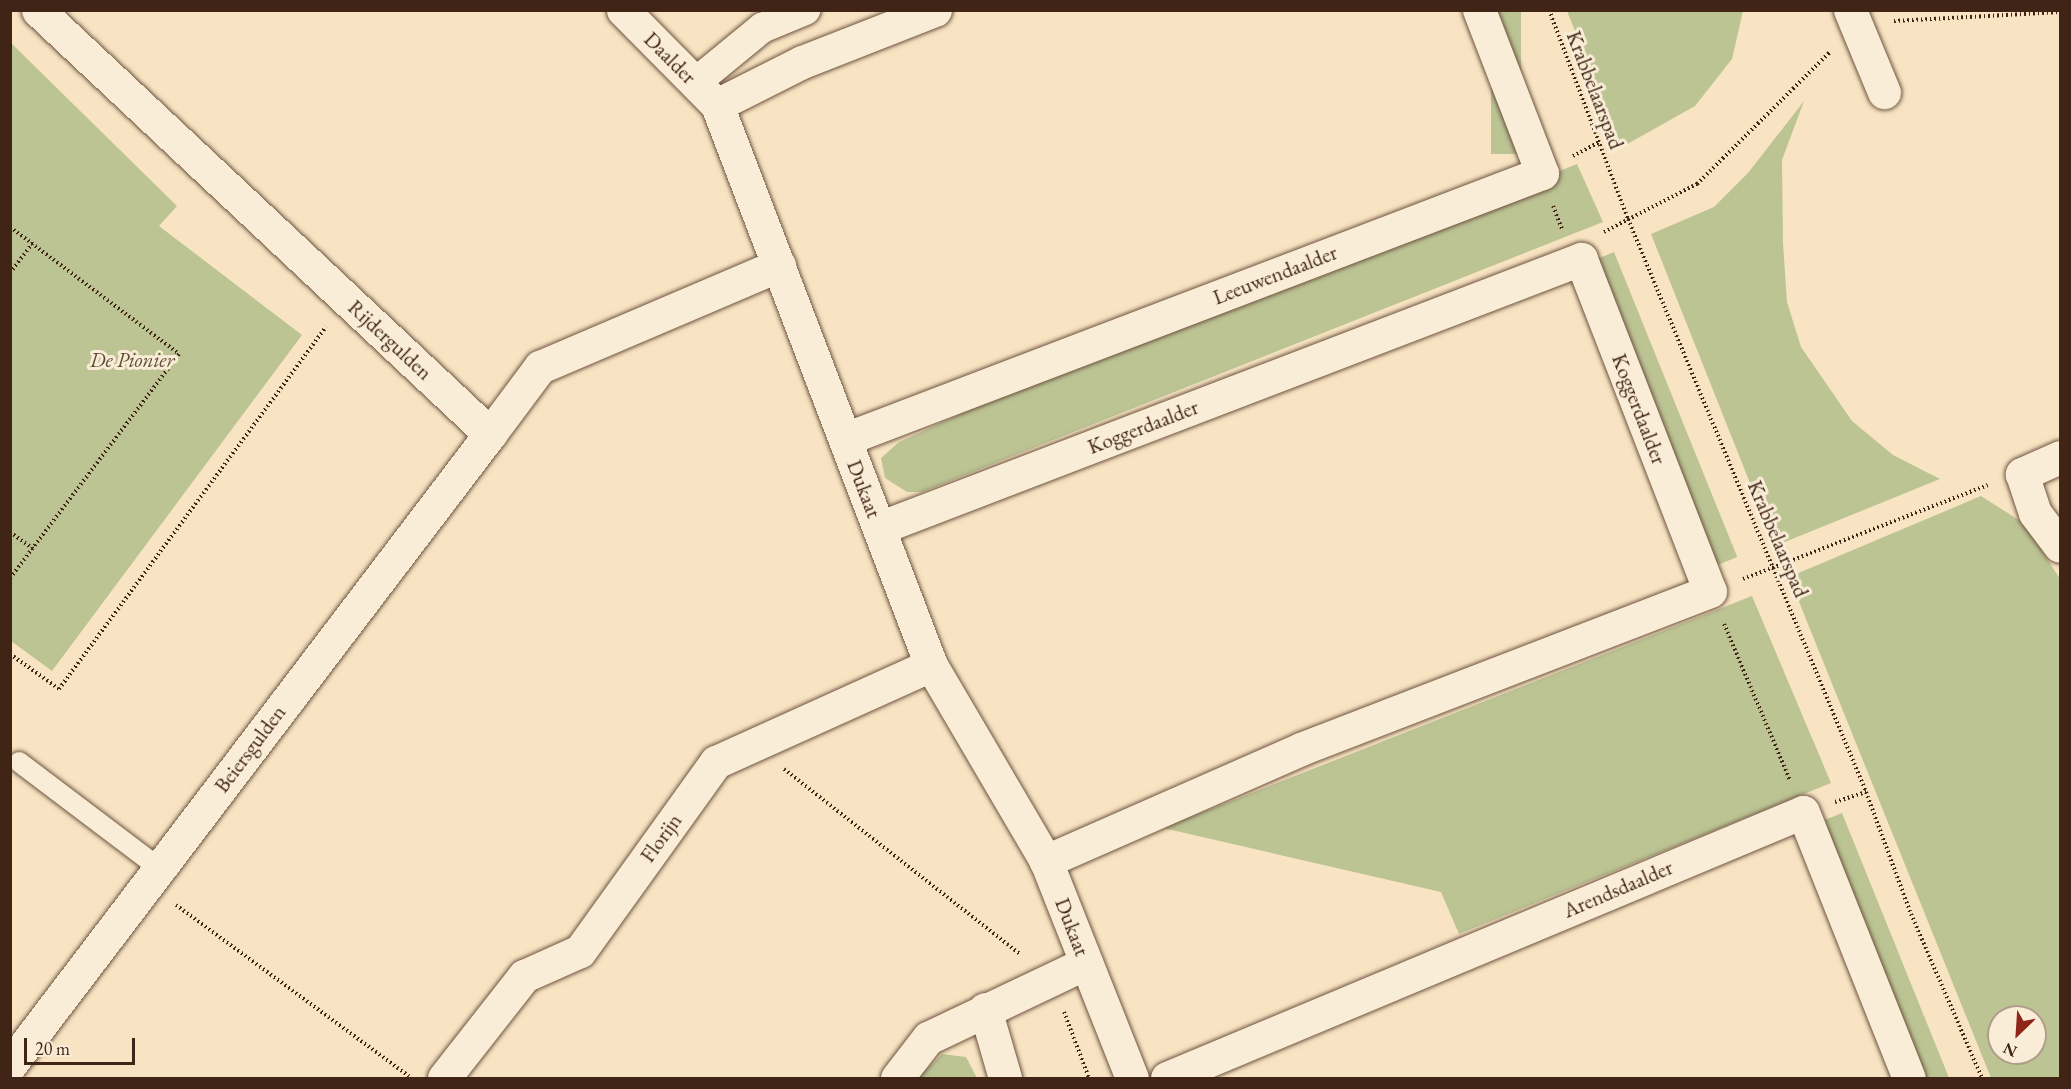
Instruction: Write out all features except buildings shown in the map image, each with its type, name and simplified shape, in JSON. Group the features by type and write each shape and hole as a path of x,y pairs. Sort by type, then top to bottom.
{"street":[{"name":"Rijdergulden","path":"38,10 490,434"},
{"name":"Daalder","path":"623,10 706,94"},
{"path":"706,94 762,28 805,10"},
{"path":"706,94 802,62 935,10"},
{"path":"1479,10 1542,172"},
{"path":"1852,17 1884,92"},
{"name":"Dukaat","path":"706,94 779,265 931,665 1046,861 1132,1078"},
{"name":"Leeuwendaalder","path":"845,439 1542,172"},
{"name":"Koggerdaalder","path":"879,528 1576,261 1710,591"},
{"path":"490,434 540,367 779,265"},
{"name":"Beiersgulden","path":"10,1065 490,434"},
{"path":"2061,457 2022,474 2035,513 2061,546"},
{"path":"1046,861 1301,749 1710,591"},
{"name":"Florijn","path":"444,1078 524,976 580,951 716,762 931,665"},
{"path":"1803,812 1909,1078"},
{"name":"Arendsdaalder","path":"1167,1078 1803,812"},
{"path":"897,1078 928,1038 1086,963"},
{"path":"985,1009 1005,1078"}],"lane":[{"path":"19,762 153,876"}],"path":[{"name":"Krabbelaarspad","path":"1549,10 1628,219 1866,792 1911,914 1982,1078"},
{"path":"1576,261 1581,244 1697,184 1852,17 2061,12"},
{"path":"1542,172 1576,261"},
{"path":"10,227 179,354 10,578"},
{"path":"10,273 33,243"},
{"path":"10,654 58,689 346,299"},
{"path":"1803,812 1710,591 1966,492 2022,474"},
{"path":"10,532 33,549"},
{"path":"753,745 1052,979 1089,1078"},
{"path":"153,876 412,1078"}],"green space":[{"path":"1491,11 1521,11 1521,154 1491,154"},
{"path":"1567,11 1743,11 1732,59 1695,106 1622,147"},
{"name":"De Pionier","path":"11,43 177,206 159,226 302,335 52,671 11,641"},
{"path":"1804,101 1782,160 1783,243 1787,302 1801,347 1852,421 1893,455 1940,479 1775,546 1651,234 1714,207 1748,173"},
{"path":"1577,164 1603,222 922,492 907,492 885,478 881,458 899,442 1043,377"},
{"path":"1614,252 1737,557 1709,568 1586,263"},
{"path":"1981,496 2025,524 2060,579 2060,1078 1991,1078 1789,577"},
{"path":"1752,596 1831,783 1459,934 1441,892 1163,828"},
{"path":"1842,813 1949,1077 1912,1078 1810,826"},
{"path":"942,1054 966,1057 977,1078 918,1078"}]}
